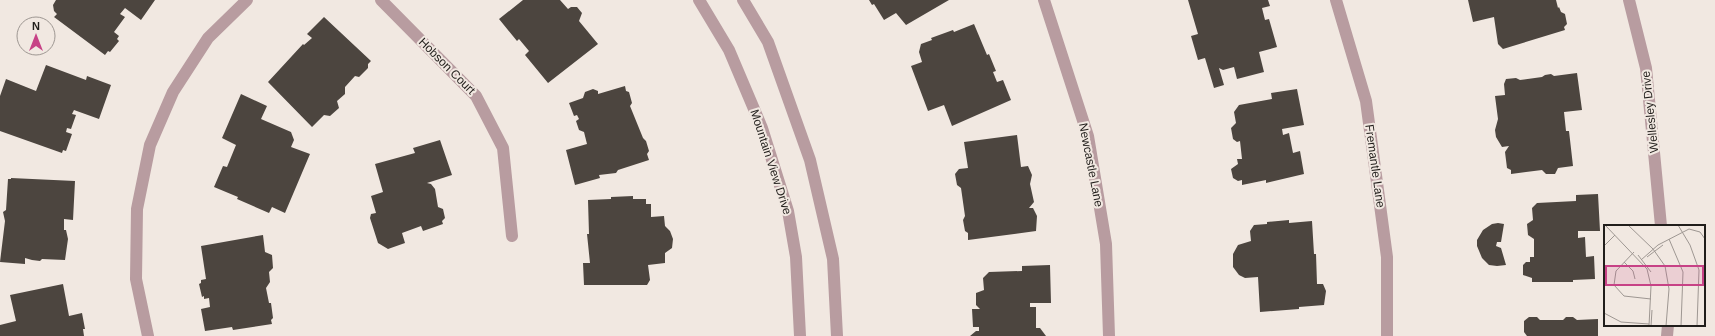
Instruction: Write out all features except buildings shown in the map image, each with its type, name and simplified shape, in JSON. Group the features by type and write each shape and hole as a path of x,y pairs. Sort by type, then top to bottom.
{"street":[{"path":"148,336 136,279 137,209 150,145 173,92 208,38 247,0"},
{"name":"Hobson Court","path":"381,0 476,96 503,148 512,236"},
{"name":"Mountain View Drive","path":"699,0 729,50 762,128 788,211 796,258 800,336"},
{"path":"743,0 768,42 810,160 833,260 837,336"},
{"name":"Newcastle Lane","path":"1044,0 1088,136 1106,244 1109,336"},
{"name":"Fremantle Lane","path":"1336,0 1366,101 1387,258 1387,336"},
{"name":"Wellesley Drive","path":"1629,0 1646,68 1662,225"}]}
